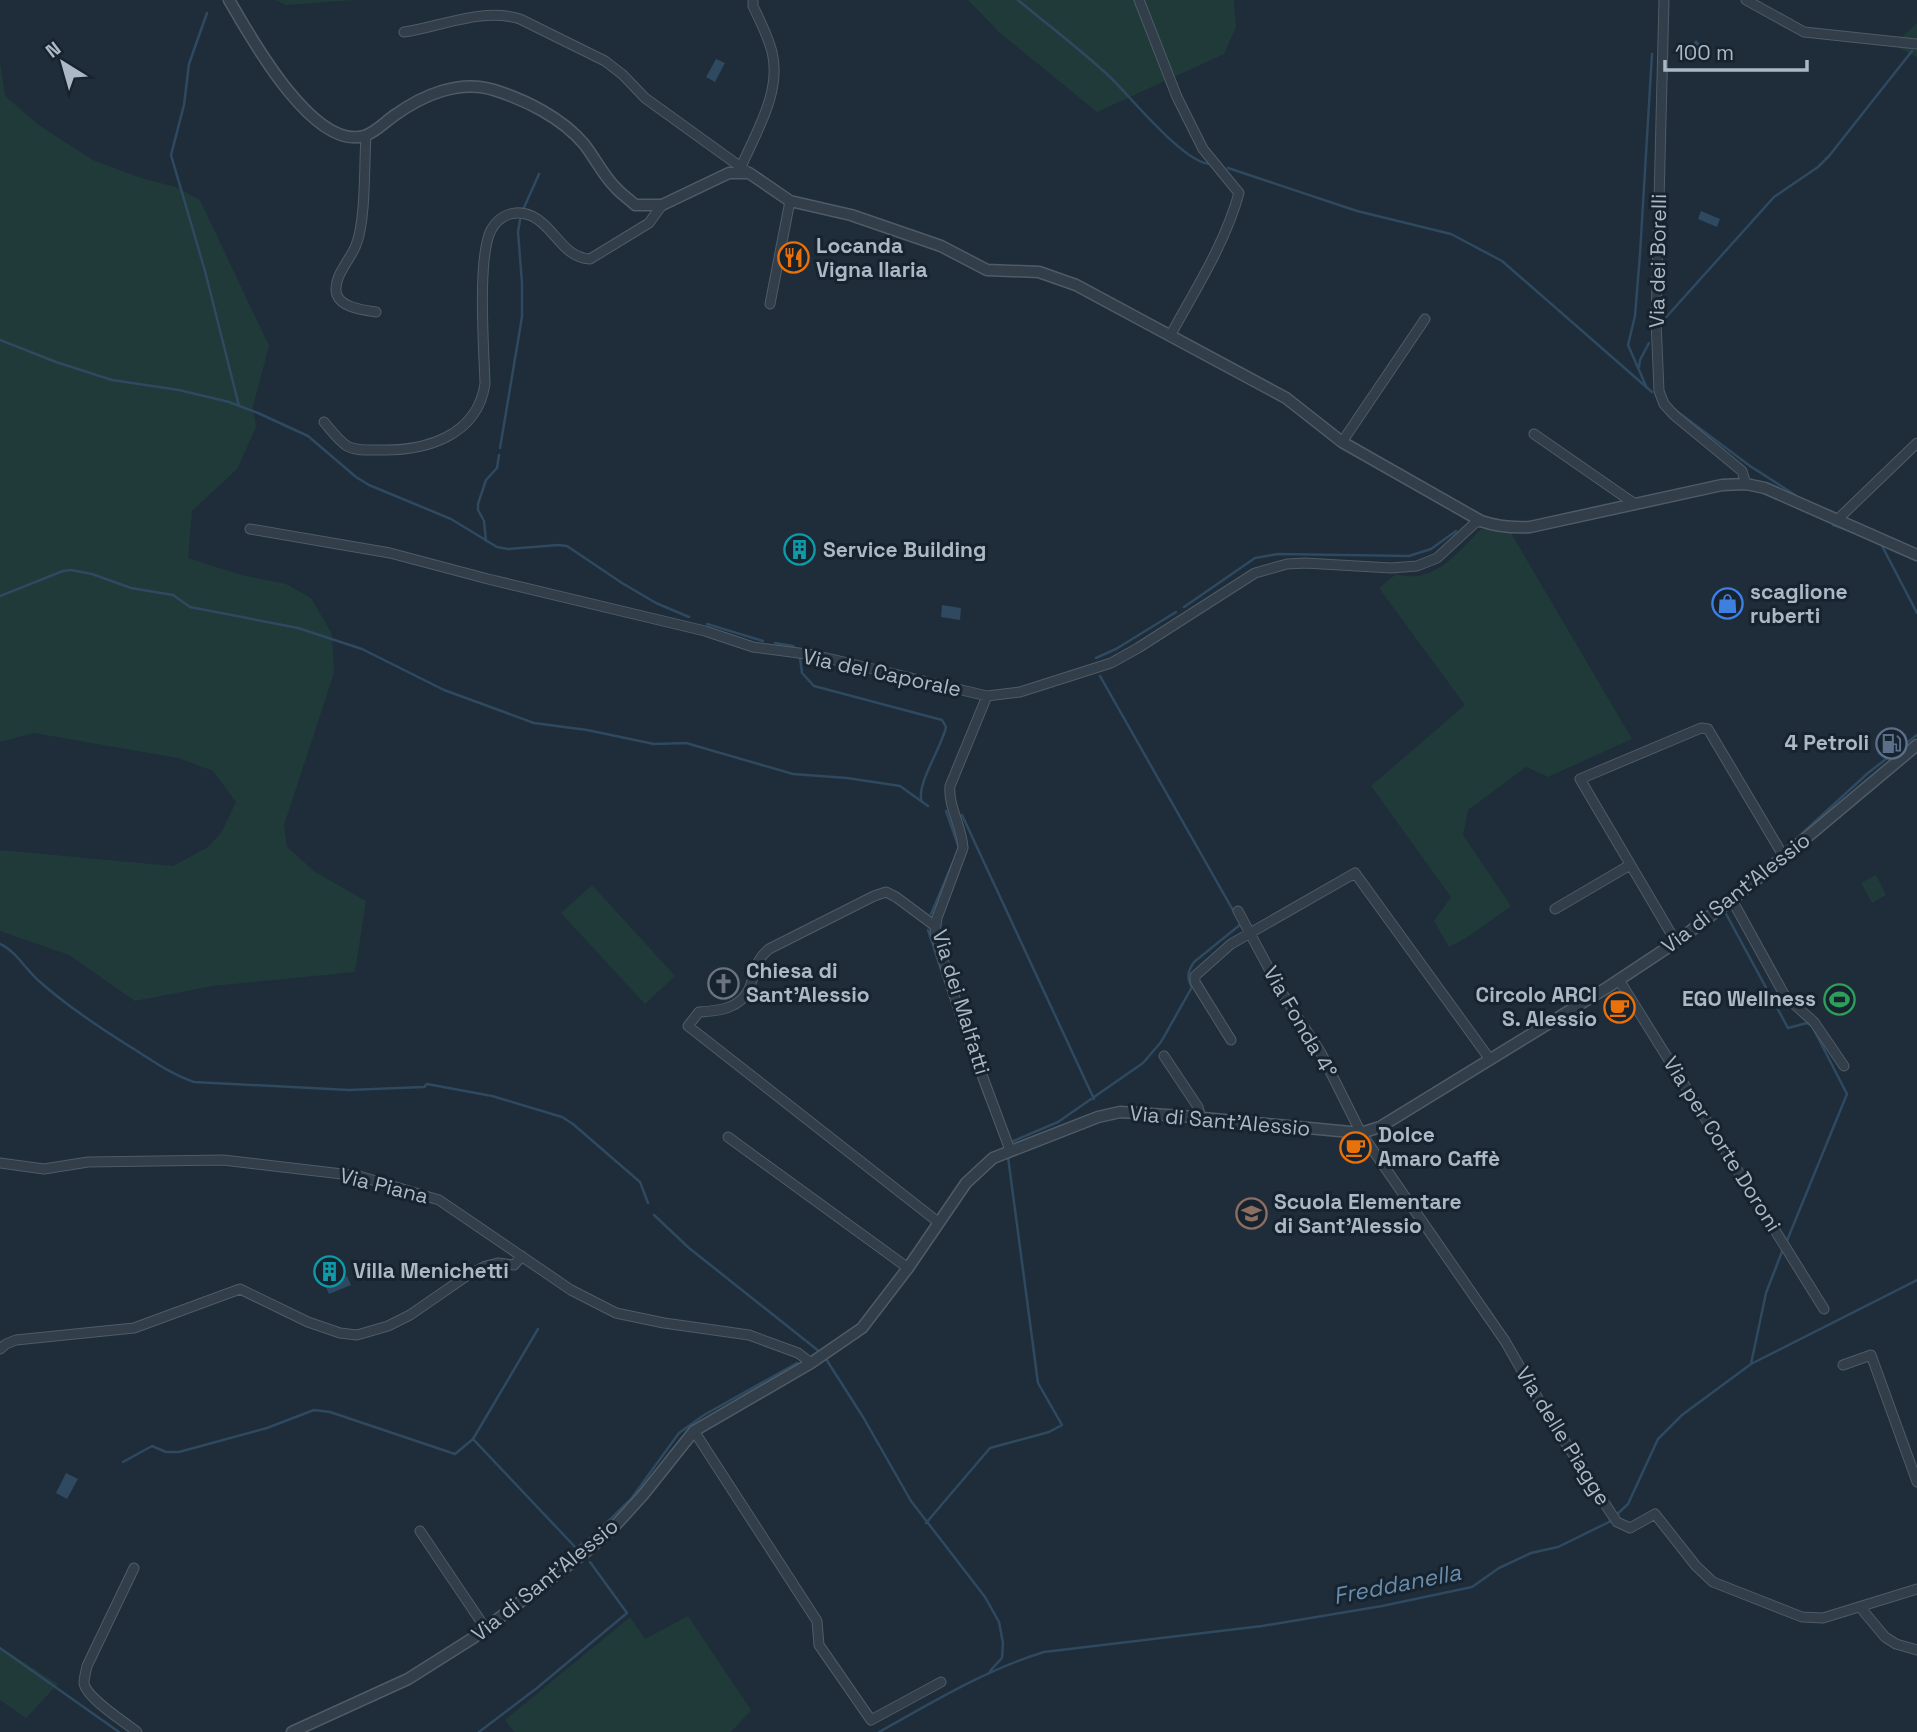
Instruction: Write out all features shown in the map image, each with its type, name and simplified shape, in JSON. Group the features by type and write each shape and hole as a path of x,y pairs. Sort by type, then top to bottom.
{"street":[{"path":"229,0 284,87 318,122 348,137 366,136 425,97 447,89 469,87 493,89 551,115 582,142 615,187 635,205 662,205 729,173 745,170"},
{"path":"745,170 770,101 774,77 772,54 753,0"},
{"path":"1139,0 1177,97 1203,149 1239,193 1234,213 1213,258 1170,336"},
{"name":"Via dei Borelli","path":"1664,0 1656,321 1658,384 1664,404 1737,466 1742,471 1746,484"},
{"path":"1746,0 1804,33 1917,44"},
{"path":"404,32 485,16 506,15 520,19 605,61 645,98 790,201 851,215 941,246 987,270 1039,272 1066,281 1286,398 1342,442 1481,521 1505,527 1530,527 1722,485 1746,484 1765,488 1917,555"},
{"path":"366,136 358,242 338,278 336,287 337,296 342,301 355,308 376,312"},
{"path":"770,304 790,201"},
{"path":"324,422 349,447 362,450 404,450 430,444 450,435 471,420 483,396 484,270 490,232 495,223 507,214 521,212 535,218 562,246 579,258 590,259 649,223 662,205"},
{"path":"1342,442 1425,319"},
{"path":"1534,434 1635,505"},
{"path":"1837,520 1917,443"},
{"name":"Via del Caporale","path":"250,530 390,553 705,631 753,647 814,656 987,696 1020,692 1111,663 1255,573 1287,564 1305,563 1391,568 1416,566 1437,558 1475,523 1481,521"},
{"name":"Via dei Malfatti","path":"987,696 950,786 949,796 962,836 962,848 935,926 963,1024 1007,1147"},
{"path":"1676,942 1580,779 1701,729 1708,729 1782,853"},
{"name":"Via di Sant'Alessio","path":"292,1732 408,1679 486,1629 613,1528 694,1431 811,1363 862,1328 972,1176 1007,1147 1111,1113 1139,1112 1361,1133 1380,1126 1619,980 1676,942 1732,900 1782,853 1917,745"},
{"path":"1555,909 1630,865"},
{"path":"1231,1040 1197,985 1195,976 1231,944 1355,873 1489,1058"},
{"path":"935,926 886,892 874,896 769,949 756,962 748,990 738,1002 733,1006 699,1012 688,1026 937,1222"},
{"path":"1732,900 1785,996 1814,1022 1844,1066"},
{"name":"Via Fonda 4°","path":"1238,911 1282,993 1321,1053 1361,1133"},
{"name":"Via per Corte Doroni","path":"1619,980 1824,1309"},
{"path":"1164,1056 1198,1107 1201,1118"},
{"name":"Via delle Piagge","path":"1361,1133 1505,1340 1544,1409 1617,1522 1630,1528 1655,1514 1696,1566 1713,1582 1801,1617 1823,1618 1917,1590"},
{"path":"728,1137 908,1268"},
{"name":"Via Piana","path":"0,1163 44,1169 88,1162 223,1160 359,1176 439,1200 571,1290 616,1313 749,1335 797,1353 811,1363"},
{"path":"0,1349 16,1340 134,1328 240,1289 308,1322 340,1333 357,1335 388,1326 410,1315 468,1275 486,1266 498,1263 514,1265 522,1256"},
{"path":"1843,1365 1871,1355 1917,1482"},
{"path":"694,1431 817,1620 820,1645 871,1720 941,1682"},
{"path":"420,1531 486,1629"},
{"path":"134,1568 101,1633 87,1666 84,1682 94,1699 137,1732"},
{"path":"1860,1607 1885,1637 1896,1644 1917,1650"}],"green space":[{"path":"275,0 354,0 286,5"},
{"path":"968,0 1234,0 1236,27 1224,54 1097,112 1000,33"},
{"path":"1917,23 1917,57 1893,45"},
{"path":"0,63 5,96 40,126 93,160 141,178 176,187 200,200 269,346 253,406 256,427 237,469 192,511 188,558 241,575 286,584 311,598 332,634 334,673 284,825 287,847 315,872 366,901 355,972 212,986 135,1001 69,955 0,931 0,850 173,866 208,847 221,833 236,802 213,771 178,758 34,733 0,742"},
{"path":"1481,529 1511,533 1632,739 1548,777 1526,767 1468,810 1463,835 1511,906 1449,947 1434,921 1451,897 1371,786 1465,705 1379,588 1396,574 1422,575 1433,571 1453,557"},
{"path":"1876,875 1886,895 1872,903 1861,883"},
{"path":"592,885 675,976 645,1004 561,913"},
{"path":"688,1616 751,1710 731,1732 514,1732 505,1720 630,1617 645,1639"},
{"path":"0,1647 58,1684 26,1718 0,1700"}],"water":[{"path":"1696,40 1703,47 1691,61 1684,55"},
{"path":"716,59 725,63 715,82 706,77"},
{"path":"1701,211 1720,219 1717,227 1698,219"},
{"path":"942,605 961,608 960,620 941,617"},
{"path":"347,1276 351,1285 329,1294 325,1285"},
{"path":"66,1473 78,1479 67,1499 56,1493"}],"waterway":[{"path":"1018,0 1110,77 1158,128 1187,154 1211,164"},
{"path":"207,13 189,64 184,105 171,155 205,271 239,406"},
{"path":"1660,324 1774,197 1818,167 1829,156 1912,51"},
{"path":"1646,386 1628,345 1635,316 1652,54"},
{"path":"1228,168 1357,211 1451,234 1502,261 1652,392"},
{"path":"522,212 539,174"},
{"path":"500,448 522,317 518,232 520,220"},
{"path":"0,340 112,380 179,390 229,402 258,413 308,436 369,485 451,519 497,547 508,549 567,546 656,603 689,617"},
{"path":"1639,367 1649,343"},
{"path":"1674,409 1750,466 1795,495"},
{"path":"486,541 484,521 478,504 486,480 497,468 499,455"},
{"path":"1833,525 1853,532"},
{"path":"1184,607 1255,558 1278,554 1409,556 1431,549 1456,531"},
{"path":"1881,544 1917,613"},
{"path":"0,596 63,571 92,574 131,588 173,595 190,607 298,628 362,649 444,690 534,723 587,730 654,744 686,743 793,774 900,786 928,806"},
{"path":"1096,658 1116,649 1176,612"},
{"path":"707,624 763,641"},
{"path":"775,643 793,646 797,651"},
{"path":"800,658 802,673 814,686 942,720 946,727 922,786 922,802"},
{"path":"1100,676 1234,912"},
{"path":"1720,902 1796,839 1868,773 1917,735"},
{"path":"931,914 959,848 946,811"},
{"path":"962,815 1094,1099"},
{"path":"1725,912 1788,1028 1807,1023 1812,1026 1847,1094 1786,1243"},
{"path":"1011,1142 1058,1122 1143,1063 1161,1042 1192,987 1188,974 1194,962 1241,924"},
{"path":"928,930 950,997"},
{"path":"0,944 74,1009 158,1064 186,1079 194,1082 349,1090 424,1087 427,1084 492,1096 562,1117 573,1124 640,1182 648,1203"},
{"path":"979,1079 986,1099"},
{"path":"926,1523 990,1448 1049,1432 1062,1425 1038,1383 1008,1157"},
{"path":"654,1215 689,1248 820,1352"},
{"path":"1751,1364 1766,1293 1783,1249"},
{"name":"Freddanella","path":"879,1732 980,1677 1044,1652 1262,1626 1382,1606 1472,1587 1499,1568 1531,1553 1558,1547 1609,1522 1628,1504 1658,1439 1682,1415 1751,1364 1917,1280"},
{"path":"123,1462 152,1446 166,1452 179,1452 267,1428 314,1410 330,1412 455,1454 473,1439 538,1329"},
{"path":"826,1359 911,1501 985,1597 999,1622 1003,1643 1002,1658 990,1671"},
{"path":"579,1546 631,1499 679,1433 704,1415 797,1363"},
{"path":"473,1439 576,1548 581,1548"},
{"path":"479,1732 627,1613 590,1562"},
{"path":"0,1648 119,1732"}],"place":[{"name":"Locanda Vigna Ilaria","path":"793,258"},
{"name":"Service Building","path":"800,550"},
{"name":"scaglione ruberti","path":"1727,604"},
{"name":"4 Petroli","path":"1892,743"},
{"name":"Chiesa di Sant'Alessio","path":"723,983"},
{"name":"EGO Wellness","path":"1839,999"},
{"name":"Circolo ARCI S. Alessio","path":"1620,1007"},
{"name":"Dolce Amaro Caffè","path":"1355,1147"},
{"name":"Scuola Elementare di Sant'Alessio","path":"1251,1214"},
{"name":"Villa Menichetti","path":"330,1271"}]}
